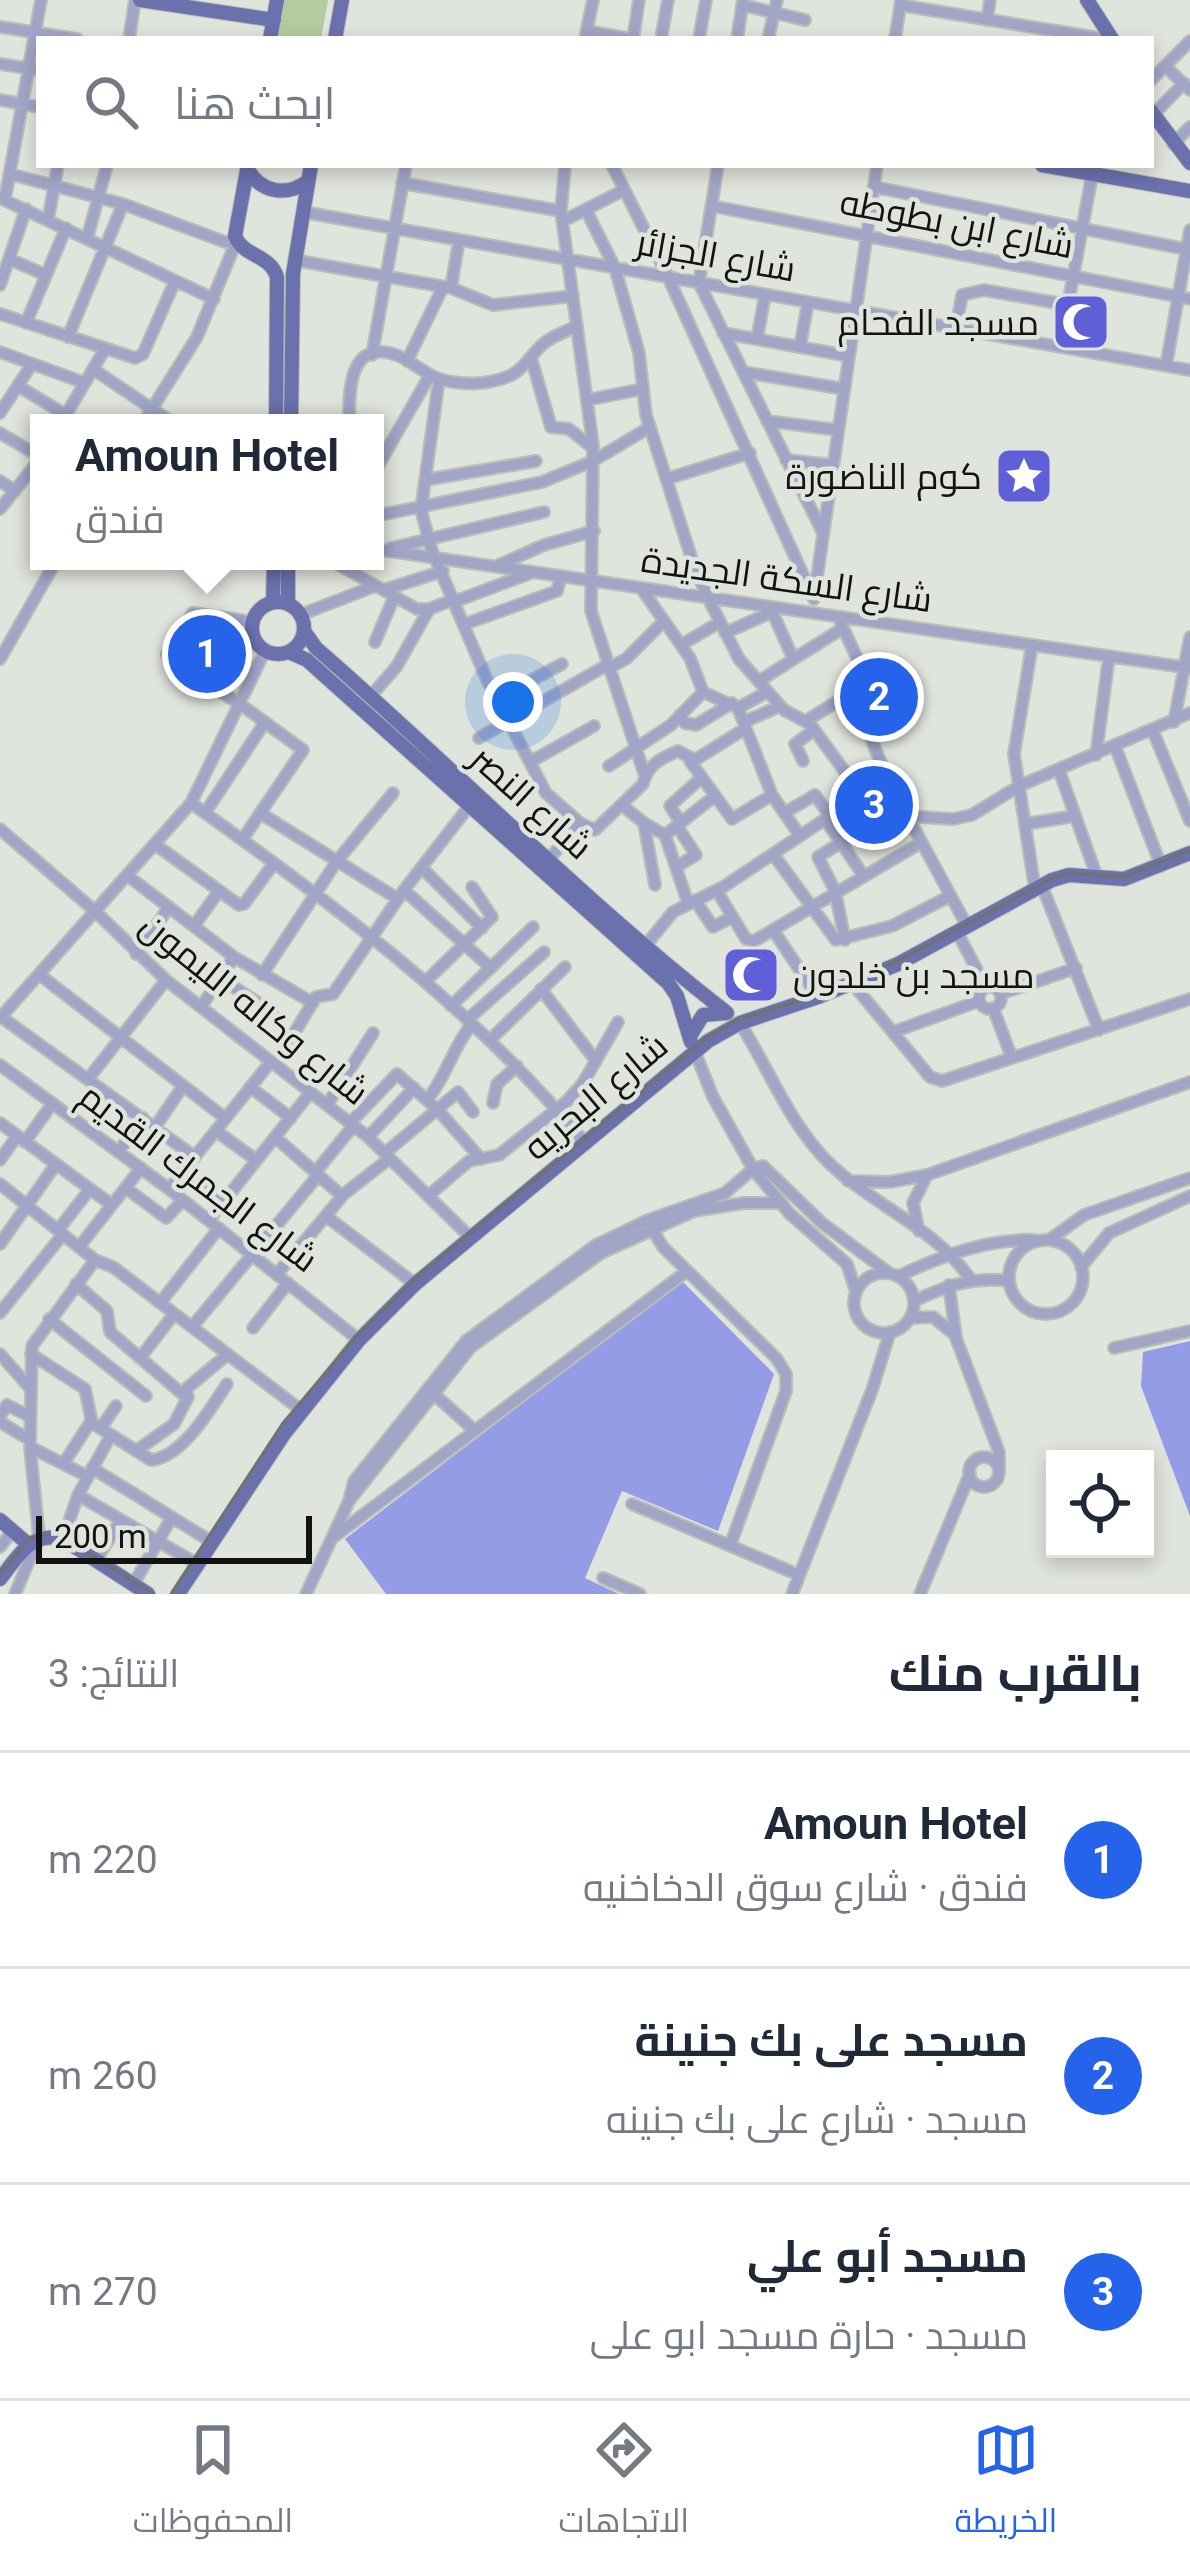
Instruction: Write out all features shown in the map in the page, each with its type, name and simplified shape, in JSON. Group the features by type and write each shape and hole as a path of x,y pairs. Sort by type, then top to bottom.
{"main road":[{"path":"137,0 206,4 274,20"},
{"path":"271,36 277,0"},
{"path":"336,36 342,0"},
{"path":"1088,0 1106,36"},
{"path":"1158,126 1190,163"},
{"path":"247,168 236,236 269,262 277,278 276,414"},
{"path":"248,168 256,182 277,191 298,188 310,173"},
{"path":"1093,170 1190,191"},
{"path":"291,414 294,260 310,173"},
{"path":"275,570 280,603 302,623 299,643 289,652 265,651 254,638 252,622 260,609 280,603"},
{"path":"280,603 286,570"},
{"name":"شارع النصر","path":"302,623 316,648 646,945 740,1023"},
{"name":"شارع النصر","path":"289,652 307,660 668,983 695,1052"},
{"name":"شارع البحريه","path":"180,1592 301,1410 359,1340 415,1284 695,1052 740,1023 906,960 1038,887 1069,875 1124,879 1190,854"},
{"path":"681,1009 694,1004 700,992"},
{"path":"695,1052 693,1027 703,1015 726,1012"},
{"path":"6,1525 34,1541 63,1539 148,1594"},
{"path":"0,1579 34,1541"}],"street":[{"path":"41,0 34,69 3,199 214,299"},
{"path":"130,36 137,0"},
{"path":"586,35 593,0"},
{"path":"633,36 639,0"},
{"path":"662,36 668,0"},
{"path":"700,36 706,0"},
{"path":"987,20 990,0"},
{"path":"737,36 742,3 776,6 805,20"},
{"path":"896,36 901,3 1089,36"},
{"path":"769,35 776,6"},
{"path":"0,27 59,36"},
{"path":"1154,77 1189,44"},
{"path":"0,64 34,69"},
{"path":"1158,126 1187,86 1165,66"},
{"path":"0,100 36,106"},
{"path":"1158,126 1190,127"},
{"path":"47,220 58,168"},
{"path":"87,238 106,168"},
{"path":"372,355 405,168"},
{"path":"434,377 421,510 429,539 496,698 546,793 580,823 597,829 643,784 644,773 592,616 593,454 562,216 566,168"},
{"path":"613,168 750,452 813,606"},
{"path":"718,168 699,283 824,535"},
{"path":"813,606 877,168"},
{"path":"1060,347 1093,170"},
{"path":"10,174 123,204 225,242 236,236"},
{"path":"402,183 562,216 586,210 624,190"},
{"path":"874,187 1188,250"},
{"path":"68,337 123,204"},
{"name":"شارع ابن بطوطه","path":"712,206 1184,298"},
{"path":"0,285 26,209"},
{"path":"586,210 615,268 639,352 650,427 708,598 739,658 780,706 810,726 862,795"},
{"name":"شارع الجزائر","path":"303,212 1190,370"},
{"path":"26,323 65,228"},
{"path":"1166,366 1184,298 1190,230"},
{"path":"149,414 177,374 214,299 236,236"},
{"path":"407,361 447,287 459,240"},
{"path":"9,259 46,275"},
{"path":"294,260 447,287 500,306 573,296"},
{"path":"0,314 135,358 143,354 176,281"},
{"path":"956,328 962,295 984,290 1068,305"},
{"path":"757,339 765,295"},
{"path":"800,347 808,302"},
{"path":"349,414 350,376 372,355 384,353 407,361 434,377 491,382 513,375 546,342 578,326"},
{"path":"723,333 849,356"},
{"path":"67,414 105,349"},
{"path":"0,352 85,383"},
{"path":"532,361 550,427 571,430 593,454"},
{"path":"0,413 32,364"},
{"path":"93,369 161,414"},
{"path":"38,398 54,372"},
{"path":"743,372 844,389"},
{"path":"384,455 434,377"},
{"path":"18,386 58,414"},
{"path":"587,400 642,389"},
{"path":"767,421 838,430"},
{"path":"384,515 542,482 650,427"},
{"path":"0,433 30,452"},
{"path":"667,479 750,452"},
{"path":"786,460 833,465"},
{"path":"425,480 536,461"},
{"path":"0,509 30,470"},
{"path":"0,481 15,490"},
{"path":"477,496 485,526"},
{"path":"384,549 544,512"},
{"path":"496,566 544,545 594,531"},
{"name":"شارع السكة الجديدة","path":"384,551 771,610 813,606 841,622 1188,668"},
{"path":"0,659 5,638 50,570"},
{"path":"348,570 417,609 430,609 535,572"},
{"path":"302,623 443,571"},
{"path":"465,624 557,591 561,576"},
{"path":"641,588 681,645 703,692 735,706 772,795 800,836"},
{"path":"374,642 384,591"},
{"path":"371,696 397,665 430,609"},
{"path":"681,645 771,610 793,658"},
{"path":"242,839 303,750 169,659 168,651 193,614 252,622"},
{"path":"478,738 627,658 664,621"},
{"path":"680,716 695,725 735,706 841,622 868,682 867,728 886,778 950,896 986,987 1000,994 1076,968"},
{"path":"1174,722 1188,668 1190,638"},
{"path":"1032,645 1014,754 1025,824 1038,887 1099,1030"},
{"path":"195,1156 0,1017 191,803 265,651"},
{"path":"1096,754 1108,656"},
{"path":"496,698 562,664"},
{"path":"803,760 795,744 810,726 868,682"},
{"path":"609,766 680,716 703,692"},
{"path":"689,761 780,706"},
{"path":"840,940 835,891 818,859 842,842 901,811 963,818 1019,786 1190,713"},
{"path":"205,813 265,722"},
{"path":"530,762 594,726"},
{"path":"1153,730 1190,821"},
{"path":"1115,746 1161,866"},
{"path":"644,773 675,751 689,761 732,819 772,795"},
{"path":"1059,770 1097,878"},
{"path":"676,867 696,855 670,806 701,778"},
{"path":"646,945 673,911 717,891 886,778"},
{"path":"262,974 337,861 393,793"},
{"path":"784,813 815,795 863,875"},
{"path":"665,835 715,796"},
{"path":"191,803 315,892 425,982 517,1066 586,1144"},
{"path":"170,1189 269,1064 280,1058 318,995 333,994 401,894 470,805"},
{"path":"622,805 665,835 692,902 713,927 732,917"},
{"path":"260,812 337,861 401,894 490,968"},
{"path":"1025,824 1075,816"},
{"path":"549,859 580,823"},
{"path":"644,823 655,885"},
{"name":"شارع وكاله الليمون","path":"0,830 166,980 368,1137 470,1237"},
{"path":"717,891 750,942 775,933 808,907 920,844"},
{"path":"156,845 243,905 274,862"},
{"path":"772,854 808,907 840,940"},
{"path":"422,868 482,928"},
{"path":"128,876 234,958 313,1003"},
{"path":"425,982 493,914 472,887"},
{"path":"194,926 219,891"},
{"path":"840,940 911,919 950,896"},
{"path":"136,954 169,907"},
{"path":"451,1006 532,927"},
{"path":"775,933 818,997"},
{"path":"277,1274 342,1196 432,1104 469,1022 490,997 544,952"},
{"path":"503,956 527,1003"},
{"path":"201,1006 234,958"},
{"path":"530,962 596,1061"},
{"path":"490,1040 565,967"},
{"path":"40,975 225,1118"},
{"path":"220,978 272,1012"},
{"path":"88,1078 166,980"},
{"path":"852,983 936,1080 948,1080 1190,999"},
{"path":"893,1032 980,1001 986,987"},
{"path":"993,1008 1000,994"},
{"path":"490,997 511,1019"},
{"path":"980,1001 993,1008"},
{"path":"993,1008 1012,1058"},
{"path":"428,1196 469,1161 499,1155 576,1092 618,1022"},
{"path":"740,1023 806,1136 848,1180 953,1253 971,1280"},
{"path":"327,1105 373,1033"},
{"path":"695,1052 753,1169 779,1203 854,1274 856,1313 862,1322 879,1332 890,1332 910,1318 933,1317 956,1338"},
{"name":"شارع الجمرك القديم","path":"0,1065 170,1189 359,1340"},
{"path":"493,1103 496,1084 517,1066"},
{"path":"192,1327 394,1074 432,1104 481,1159"},
{"path":"848,1180 890,1182 927,1175 1190,1082"},
{"path":"155,1127 183,1086"},
{"path":"250,1088 291,1118"},
{"path":"368,1137 414,1088"},
{"path":"432,1104 459,1091 472,1112"},
{"path":"160,1303 224,1202 310,1093"},
{"path":"0,1160 52,1104"},
{"path":"118,1152 142,1118"},
{"path":"0,1123 112,1205"},
{"path":"216,1130 256,1160"},
{"path":"275,1138 342,1196"},
{"path":"0,1244 56,1164"},
{"path":"79,1247 141,1168"},
{"path":"306,1594 355,1481 466,1341 601,1252 649,1225 725,1193 753,1169 772,1170 822,1223 907,1283 914,1301 910,1318"},
{"path":"184,1171 224,1202"},
{"path":"919,1231 913,1203 927,1175"},
{"path":"1190,1178 1084,1215 1044,1240 1028,1244 1013,1259 1009,1281 1017,1300 1035,1312 1056,1312 1079,1292 1082,1267 1109,1233 1190,1196"},
{"path":"1,1187 301,1410"},
{"path":"125,1188 166,1218 183,1200"},
{"path":"2,1306 90,1189"},
{"path":"649,1225 744,1202 779,1203"},
{"path":"326,1216 415,1284"},
{"path":"649,1225 786,1374 786,1391 730,1546"},
{"path":"856,1292 869,1276 894,1275 953,1253 1009,1240 1044,1240 1070,1248 1082,1267"},
{"path":"15,1594 34,1541 31,1354 36,1336 95,1260"},
{"path":"332,1539 687,1271"},
{"path":"914,1301 971,1280 1009,1281"},
{"path":"253,1328 288,1283"},
{"path":"76,1284 107,1311 110,1332 187,1398"},
{"path":"949,1285 956,1338 999,1452 994,1483 975,1484 970,1474"},
{"path":"349,1501 471,1347 537,1292"},
{"path":"140,1358 174,1314"},
{"path":"50,1318 146,1396"},
{"path":"1114,1348 1190,1331"},
{"path":"91,1352 110,1332"},
{"path":"792,1594 890,1332"},
{"path":"0,1354 29,1387"},
{"path":"31,1354 85,1389 101,1428 151,1460 159,1460 201,1423 227,1384"},
{"path":"136,1451 169,1427 187,1398 186,1389 228,1354"},
{"path":"433,1393 475,1431"},
{"path":"29,1416 6,1405 0,1419 30,1444 212,1542"},
{"path":"64,1463 101,1428 116,1406"},
{"path":"920,1594 970,1466 986,1441 986,1417"},
{"path":"169,1427 184,1438"},
{"path":"63,1539 101,1428"},
{"path":"979,1458 992,1459 999,1471"},
{"path":"78,1495 199,1564"},
{"path":"632,1504 800,1575"},
{"path":"133,1585 172,1517"},
{"path":"96,1560 121,1520"},
{"path":"0,1546 6,1525"},
{"path":"603,1578 640,1594"}],"green space":[{"path":"283,0 328,0 322,36 277,36"}],"water":[{"path":"682,1281 774,1374 718,1531 622,1491 585,1578 619,1594 386,1594 345,1539"},
{"path":"1190,1341 1190,1516 1141,1386 1143,1352"}],"tram line":[{"path":"171,1594 283,1423 356,1337 417,1277 705,1039 737,1020 818,995 900,960 1053,878 1067,873 1125,877 1190,850"},
{"path":"0,1574 30,1538 56,1533 154,1594"}],"place":[{"name":"مسجد الفحام","path":"1081,322"},
{"name":"كوم الناضورة","path":"1024,476"},
{"name":"Amoun Hotel","path":"207,654"},
{"name":"مسجد على بك جنينة","path":"879,697"},
{"name":"مسجد أبو علي","path":"874,805"},
{"name":"مسجد بن خلدون","path":"751,975"}]}
